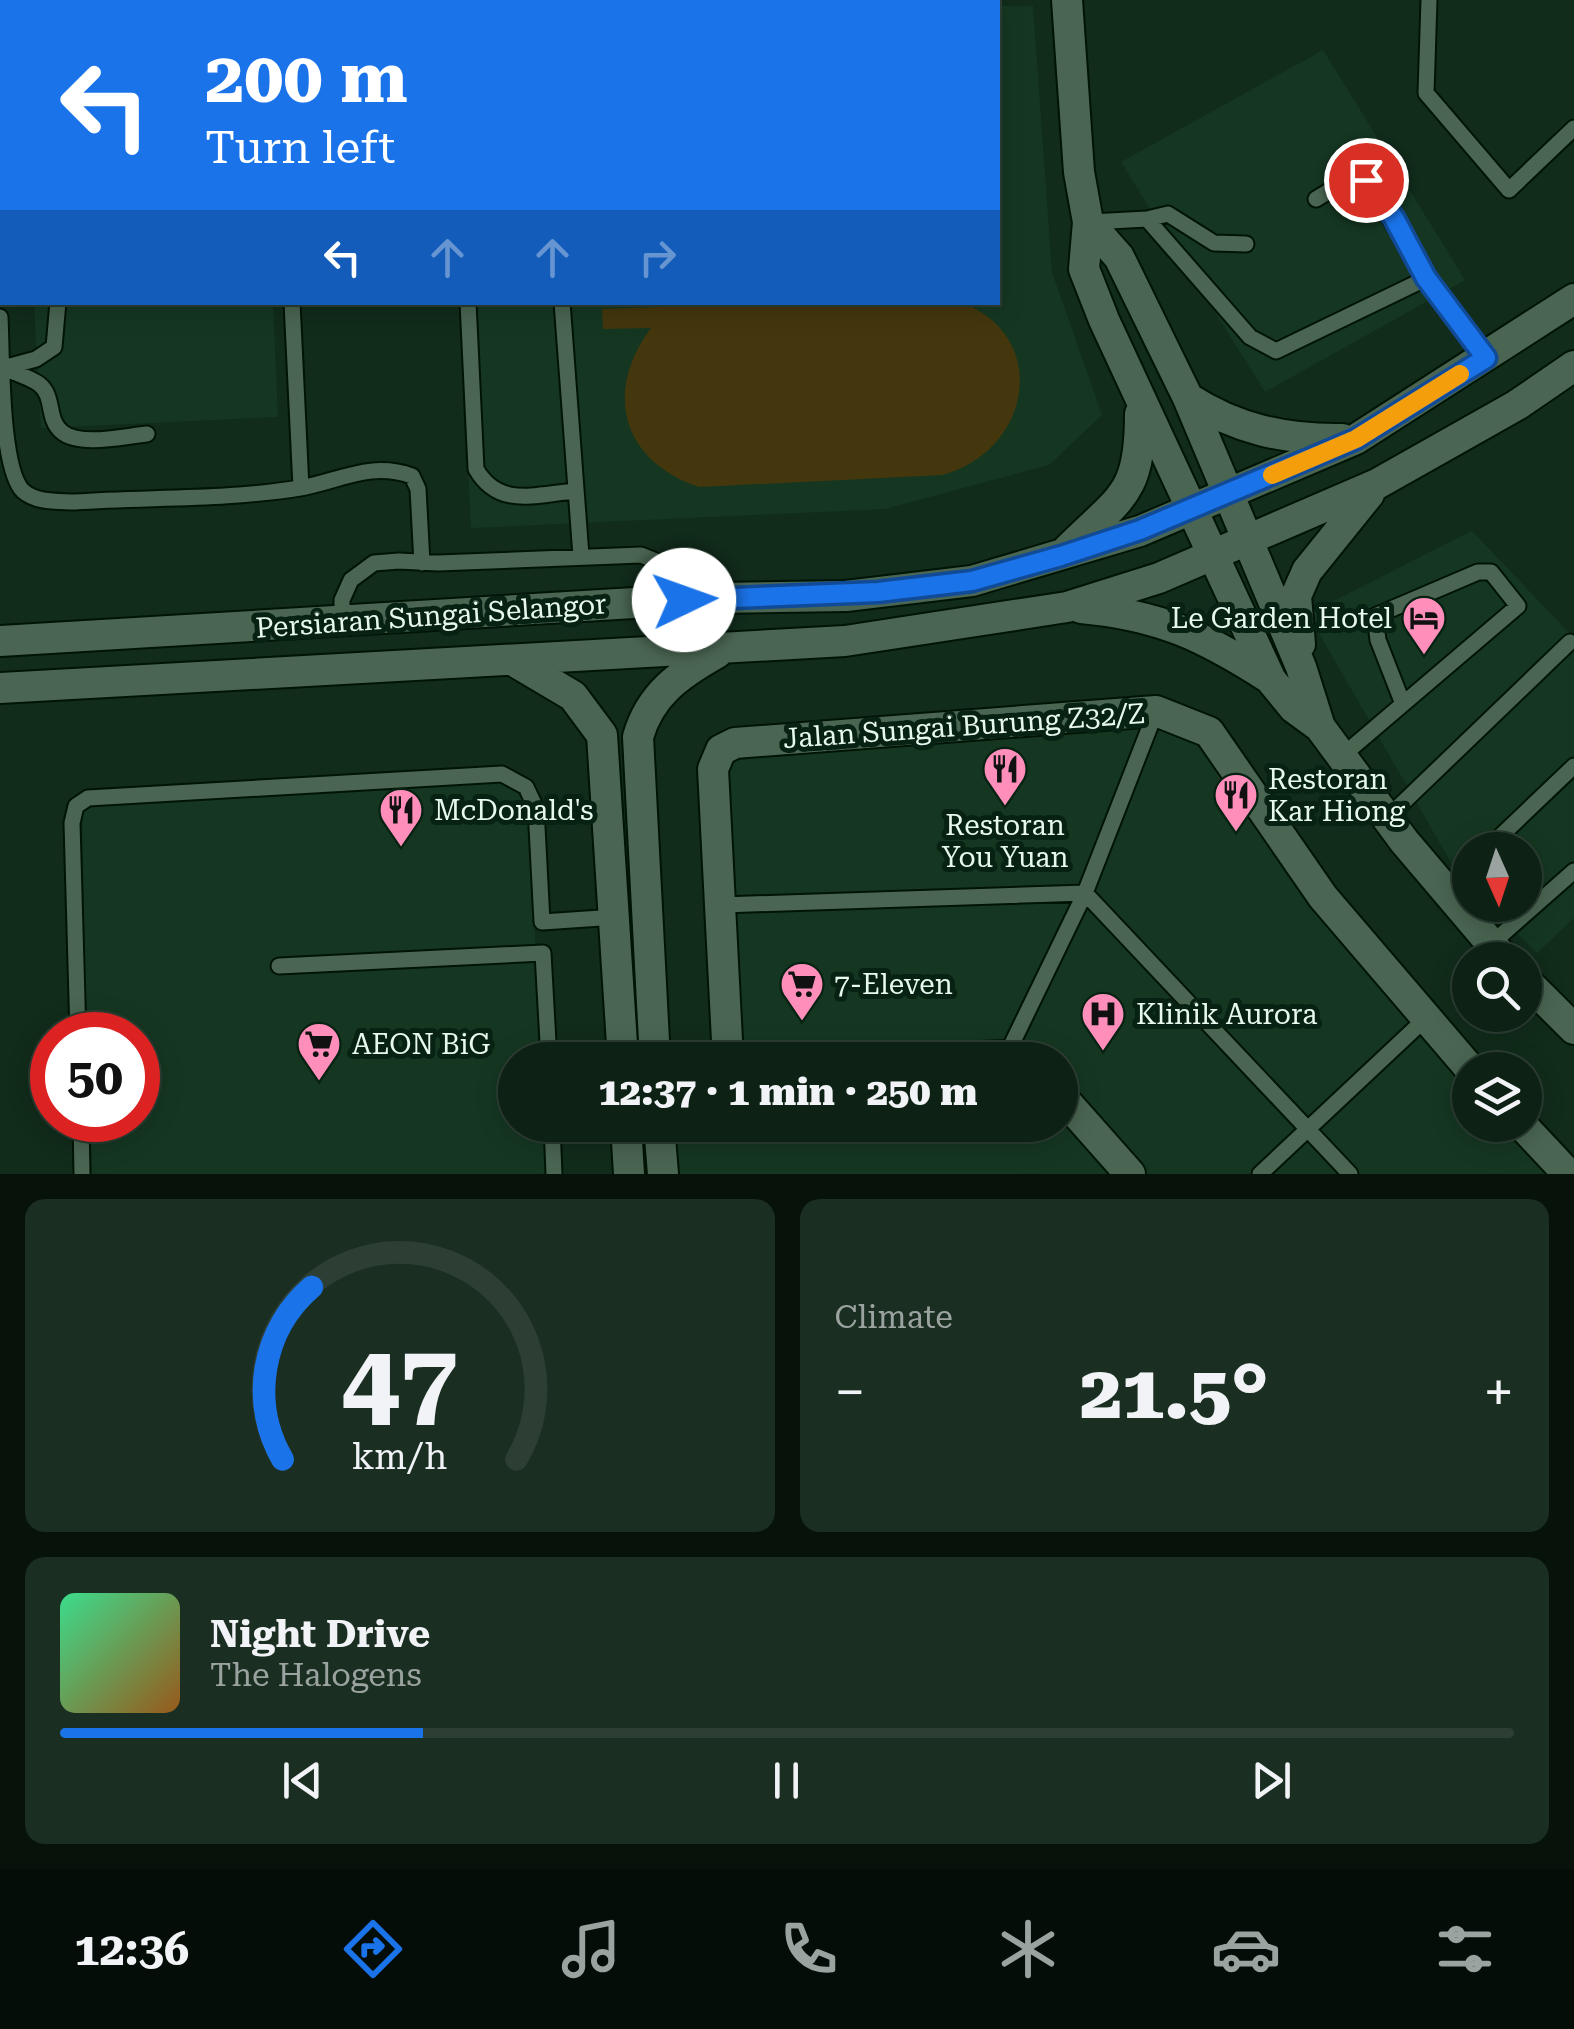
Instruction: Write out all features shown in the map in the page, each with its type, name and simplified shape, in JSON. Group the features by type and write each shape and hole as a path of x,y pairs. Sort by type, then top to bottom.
{"main road":[{"path":"1067,0 1078,172 1088,222 1084,268 1140,400 1271,680 1294,708 1320,727 1387,818 1488,942"},
{"path":"1088,222 1119,256 1188,398 1301,667 1320,727"},
{"name":"Persiaran Sungai Selangor","path":"0,641 718,598 846,596 954,584 1061,556 1190,510 1356,439 1574,299"},
{"name":"Persiaran Sungai Selangor","path":"221,676 846,642 1067,607 1249,542 1377,484 1516,405 1574,366"},
{"path":"1188,398 1218,418 1270,434 1356,439"},
{"path":"1061,556 1131,485 1140,462 1140,400"},
{"path":"1301,667 1296,596 1318,554 1377,484"},
{"path":"1067,607 1132,612 1170,624 1208,640 1271,680"},
{"path":"0,621 60,639"},
{"path":"654,1042 638,736 644,716 670,683 724,650"},
{"path":"514,661 573,696 602,735 622,1042"},
{"path":"0,688 221,676"},
{"path":"0,704 15,699 221,676"},
{"name":"Jalan Sungai Burung Z32/Z","path":"727,1042 713,769 721,750 735,742 1156,711 1208,732 1323,897 1454,1052"},
{"path":"1542,997 1574,1029"},
{"path":"1078,1115 1130,1174"},
{"path":"627,1142 629,1174"},
{"path":"660,1142 662,1174"},
{"path":"1538,1142 1568,1174"}],"lane":[{"path":"1429,0 1426,92 1509,190 1574,128"},
{"path":"1316,200 1351,178 1366,180 1394,218 1426,278 1486,358"},
{"path":"1088,222 1168,214 1214,243 1246,244"},
{"path":"1147,219 1250,337 1276,352 1426,278"},
{"path":"3,368 36,358 54,347 58,305"},
{"path":"292,305 300,488"},
{"path":"468,305 476,469 486,486 500,496 576,491"},
{"path":"562,305 581,556"},
{"path":"0,317 8,452 13,479 26,494 46,501 75,502 300,488 361,469 412,476 418,489 422,564"},
{"path":"3,368 40,384 48,394 51,416 62,433 80,439 147,434"},
{"path":"342,622 342,600 362,570 374,563 581,556 656,559 686,573 718,598"},
{"path":"1342,756 1518,606 1491,572 1478,572 1375,616 1378,640 1403,704"},
{"path":"1387,818 1570,642"},
{"path":"1017,1042 1085,893 1156,711"},
{"path":"1505,832 1574,766"},
{"path":"77,1012 72,823 76,806 88,798 502,774 526,787 536,808 542,922 616,917"},
{"path":"1507,942 1574,871"},
{"path":"1444,890 1452,882"},
{"path":"722,905 1085,893 1350,1174"},
{"path":"279,966 544,953 548,1042"},
{"path":"1260,1174 1424,1020"},
{"path":"81,1142 82,1174"},
{"path":"553,1142 554,1174"}],"shaded area":[{"path":"1000,6 1033,6 1052,272 1102,415 1049,465 885,509 471,528 460,305 1000,305"},
{"path":"1323,50 1465,280 1265,392 1121,162"},
{"path":"34,305 273,305 278,417 41,428"},
{"path":"966,305 990,318 1009,340 1018,366 1019,393 1011,419 995,443 972,462 942,475 699,487 652,460 637,442 628,422 627,376 651,328 603,329 602,309"},
{"path":"1472,531 1574,638 1574,918 1542,948 1542,942 1526,942 1506,922 1542,922 1542,832 1452,832 1452,864 1308,614"},
{"path":"1141,722 1201,740 1313,904 1452,1067 1452,1142 1520,1142 1550,1174 679,1174 676,1142 1078,1142 1078,1042 739,1042 724,773 731,761 741,755"},
{"path":"500,780 523,794 529,809 540,1042 498,1042 498,1142 545,1142 547,1174 92,1174 91,1142 160,1142 160,1012 86,1012 82,810 90,804"}],"slow traffic":[{"path":"1272,475 1356,439 1460,374"}],"place":[{"name":"Le Garden Hotel","path":"1424,656"},
{"name":"Restoran You Yuan","path":"1005,807"},
{"name":"Restoran Kar Hiong","path":"1236,833"},
{"name":"McDonald's","path":"401,848"},
{"name":"7-Eleven","path":"802,1022"},
{"name":"Klinik Aurora","path":"1103,1052"},
{"name":"AEON BiG","path":"319,1082"}],"route":[{"path":"684,600 846,596 972,581 1140,530 1356,439 1486,358 1426,278 1394,218 1366,180"}]}
